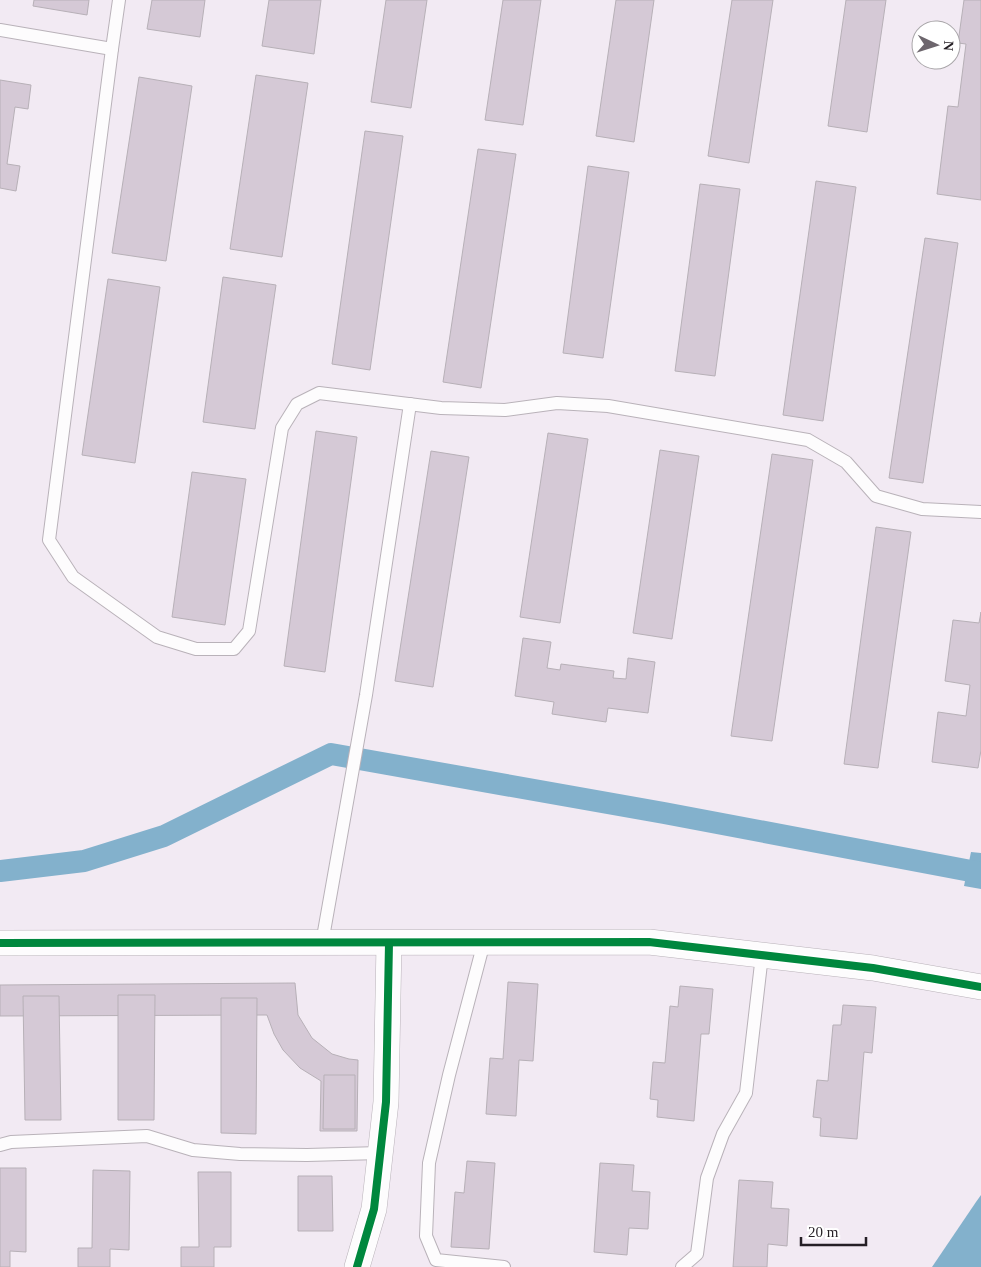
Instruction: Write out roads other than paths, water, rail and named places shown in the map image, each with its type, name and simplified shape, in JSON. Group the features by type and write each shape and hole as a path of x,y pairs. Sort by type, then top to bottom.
{"street":[{"path":"0,943 649,942 873,968 981,987"},
{"path":"357,1267 374,1209 386,1102 390,943"}],"lane":[{"path":"119,0 49,540 74,576 157,637 196,649 234,649 249,631 282,428 297,404 319,393 441,408 505,410 557,403 608,406 808,440 846,462 876,496 922,509 981,512"},
{"path":"0,30 112,49"},
{"path":"322,943 366,696 410,404"},
{"path":"484,942 449,1075 429,1163 426,1236 436,1260 504,1267"},
{"path":"682,1267 697,1254 707,1178 723,1134 746,1093 762,955"},
{"path":"0,1145 11,1142 147,1136 193,1150 240,1154 380,1153"}],"water":[{"path":"971,852 981,853 981,889 964,886"},
{"path":"981,1195 981,1267 932,1267 976,1202"}],"waterway":[{"path":"0,871 84,861 164,836 331,754 664,813 981,873"}]}
